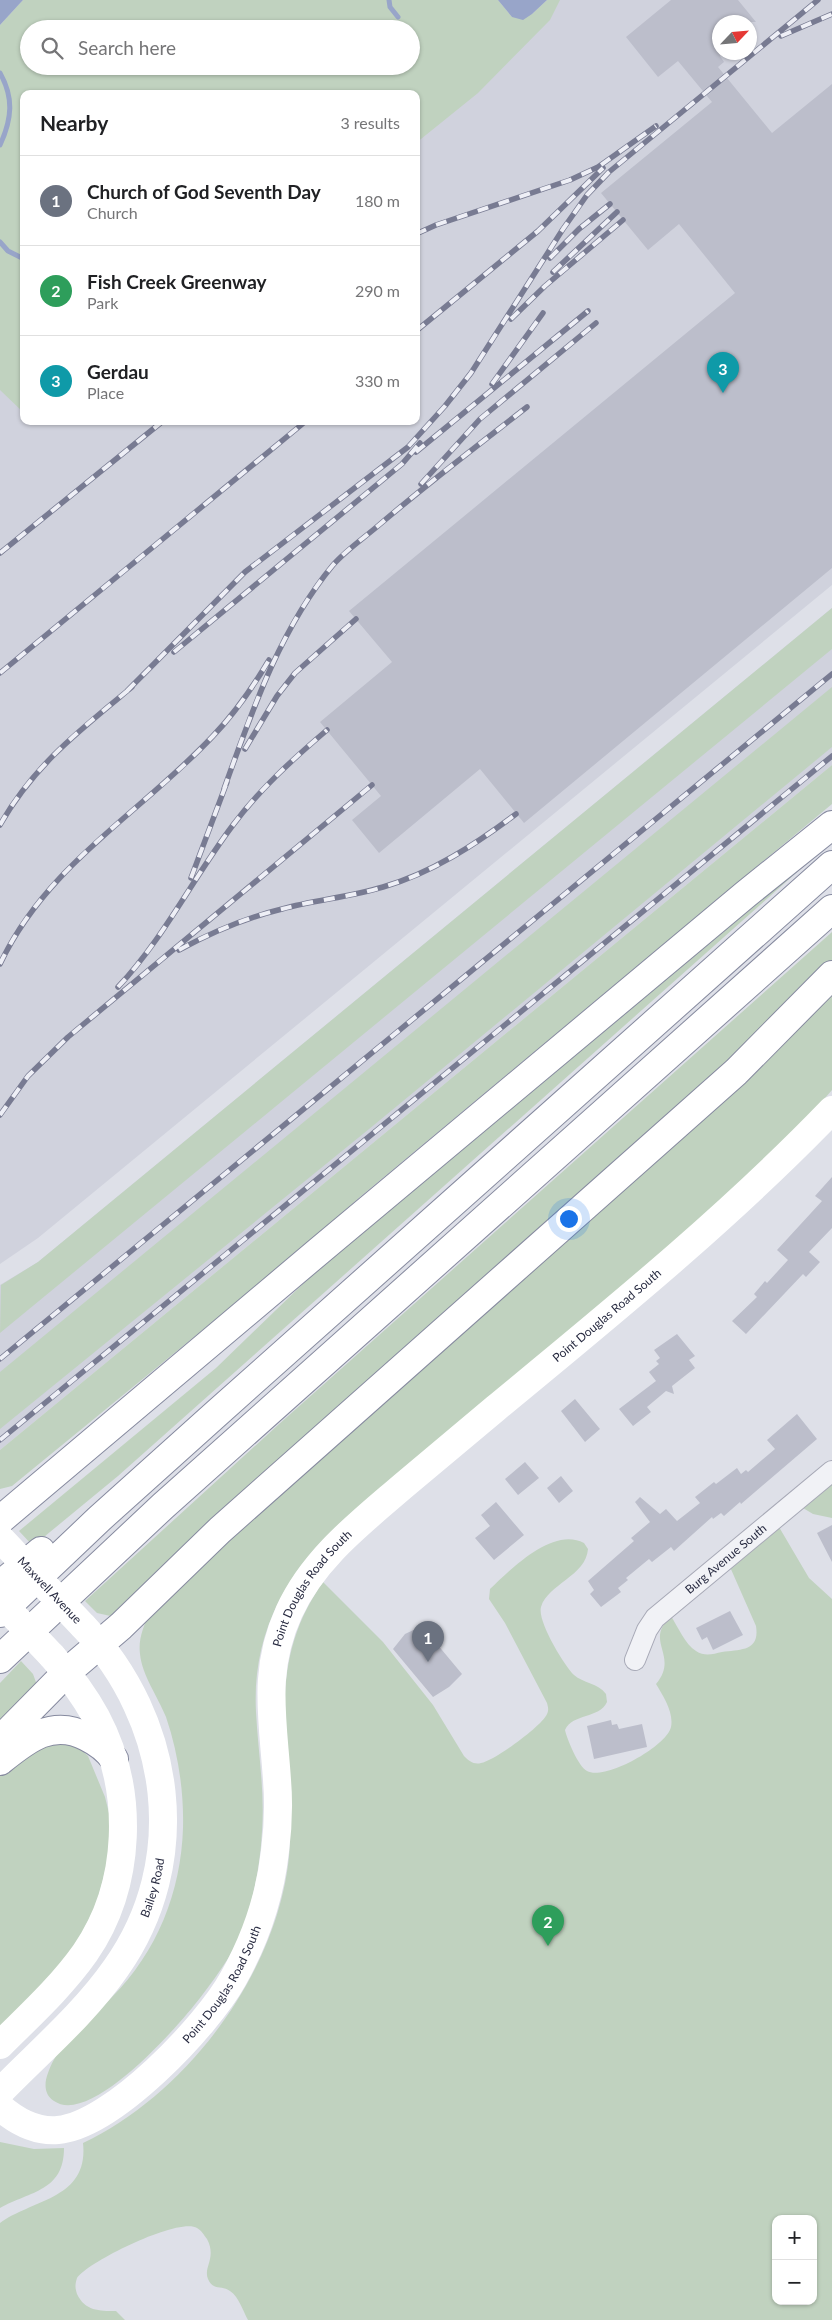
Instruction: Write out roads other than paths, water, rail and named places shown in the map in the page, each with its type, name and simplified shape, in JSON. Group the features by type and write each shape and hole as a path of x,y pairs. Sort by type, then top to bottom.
{"main road":[{"path":"0,1520 739,900 832,825"},
{"path":"0,1613 99,1519 832,865"},
{"path":"0,1659 177,1493 832,909"},
{"path":"0,1740 60,1664 92,1635 227,1524 736,1072 832,975"},
{"name":"Point Douglas Road South","path":"0,2107 18,2121 48,2130 67,2128 90,2119 134,2089 162,2065 195,2031 232,1982 249,1948 260,1918 268,1893 274,1855 278,1818 278,1781 270,1700 276,1652 290,1610 322,1559 381,1505 724,1216 832,1110"},
{"path":"0,1585 217,1413"},
{"name":"Maxwell Avenue","path":"0,1538 92,1635"},
{"path":"0,1600 60,1664 97,1718 114,1759 121,1795 123,1831 120,1865 105,1913 93,1940 77,1964 0,2046"},
{"name":"Bailey Road","path":"0,2092 86,2005 117,1967 140,1927 157,1870 162,1815 156,1756 145,1720 134,1696 121,1672 92,1635"},
{"path":"0,1762 32,1737 43,1732 60,1729 74,1731 88,1737 106,1749 114,1759"}],"street":[{"name":"Burg Avenue South","path":"635,1660 647,1630 655,1618 832,1471"}],"water":[{"path":"0,0 23,0 0,25"},
{"path":"498,0 547,0 523,20 512,17"}],"waterway":[{"path":"389,0 390,7 398,17"},
{"path":"0,73 8,91 10,109 7,126 0,145"},
{"path":"0,242 8,251 20,257"}],"railway":[{"path":"127,691 245,572 408,447 445,406 471,373 563,229 587,195 609,172 818,0"},
{"path":"781,36 832,14"},
{"path":"420,232 436,225 570,180 598,167 656,126"},
{"path":"420,328 538,231 603,168"},
{"path":"550,258 579,229 610,204"},
{"path":"553,272 617,212"},
{"path":"511,319 545,286 623,220"},
{"path":"416,452 588,311"},
{"path":"492,384 543,313"},
{"path":"421,484 480,419 596,323"},
{"path":"224,789 245,730 283,643 314,590 333,565 349,549 415,495 527,407"},
{"path":"0,553 158,425"},
{"path":"0,673 301,425"},
{"path":"174,652 402,464 420,443"},
{"path":"245,749 277,696 295,673 356,619"},
{"path":"0,964 20,929 43,897 69,868 185,764 213,736 243,700 269,660"},
{"path":"0,1359 832,674"},
{"path":"0,825 13,804 43,766 76,734 132,687"},
{"path":"118,987 150,948 218,845 243,812 277,775 327,730"},
{"path":"0,1440 832,756"},
{"path":"191,878 227,782"},
{"path":"0,1115 28,1076 68,1037 372,785"},
{"path":"179,950 216,931 242,921 294,906 371,890 419,874 453,856 516,814"}],"place":[{"name":"Gerdau","path":"723,393"},
{"name":"Church of God Seventh Day","path":"428,1662"},
{"name":"Fish Creek Greenway","path":"548,1946"}]}
